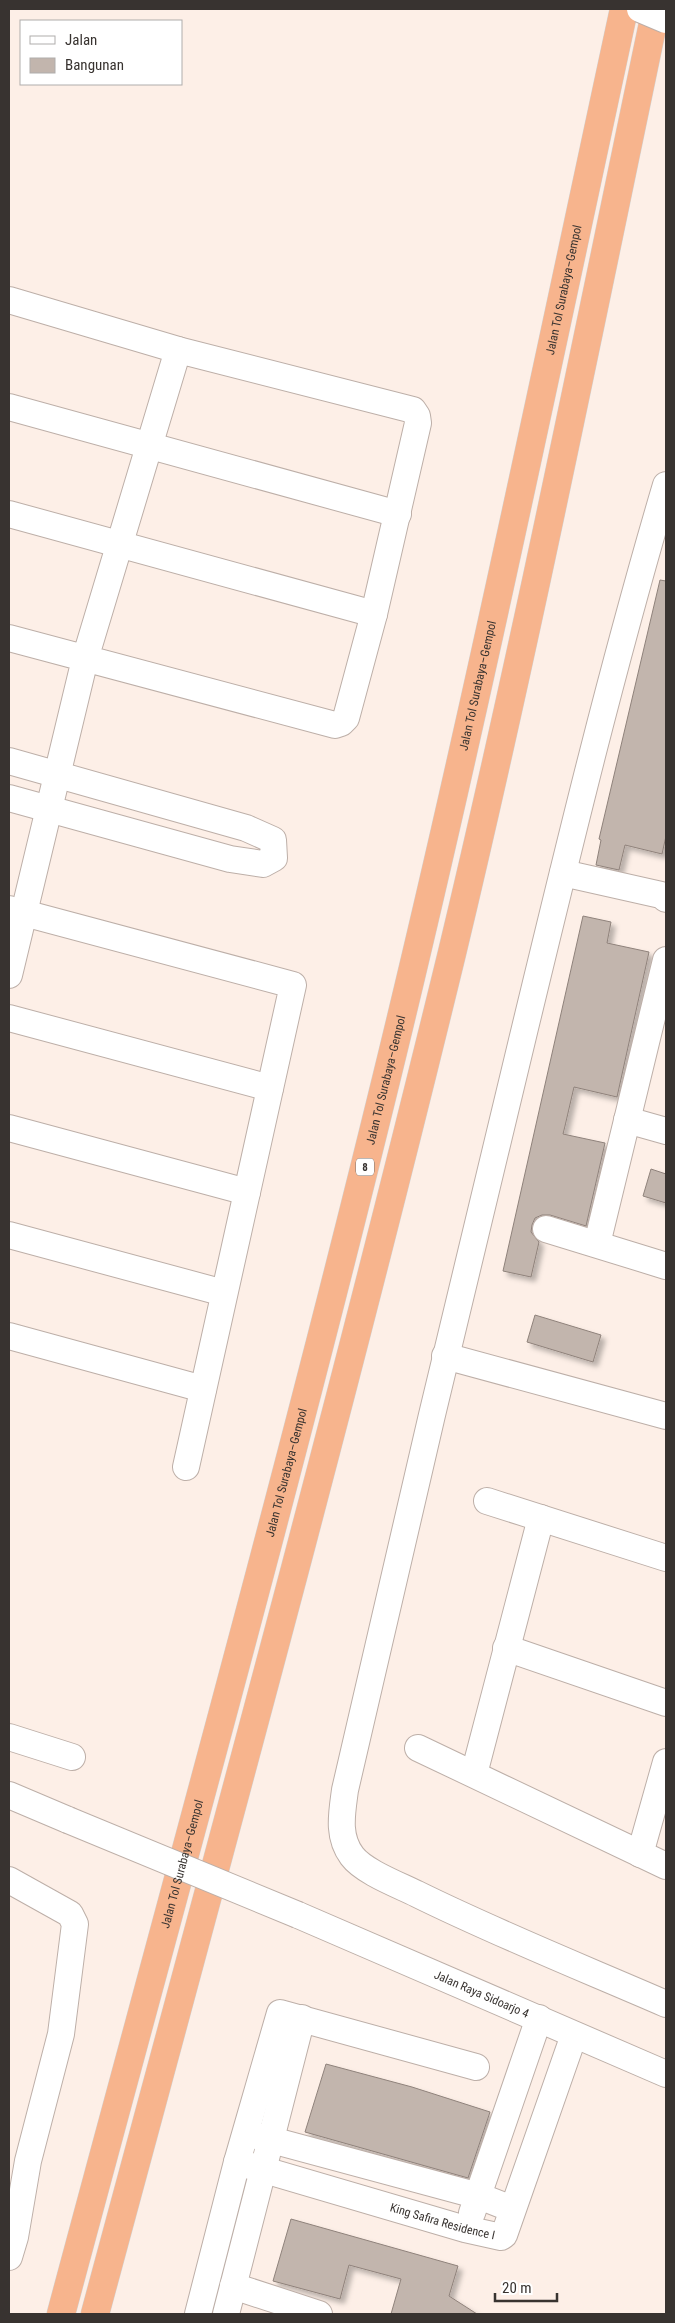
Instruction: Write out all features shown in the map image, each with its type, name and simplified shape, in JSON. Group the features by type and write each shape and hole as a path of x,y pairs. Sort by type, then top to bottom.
{"highway":[{"name":"Jalan Tol Surabaya–Gempol","path":"61,2314 318,1355 388,1074 452,804 624,9"},
{"path":"96,2314 324,1462 451,954 528,615 656,9"}],"street":[{"path":"640,9 666,20"},
{"path":"9,300 178,350 413,410 417,416 418,423 374,614 346,718 335,725 9,638"},
{"path":"9,975 16,911 50,809 85,659 178,350"},
{"path":"9,407 398,514"},
{"path":"666,485 644,561 563,873 444,1356 345,1790 341,1827 344,1842 353,1857 366,1867 410,1891 473,1922 666,2004"},
{"path":"9,514 374,614"},
{"path":"9,761 246,828 273,840 274,858 263,864 230,859 9,798"},
{"path":"563,873 665,889"},
{"path":"16,911 293,984 186,1466"},
{"path":"597,1244 627,1120 661,1007 666,960"},
{"path":"9,1018 270,1088"},
{"path":"627,1120 666,1131"},
{"path":"9,1128 247,1192"},
{"path":"546,1229 666,1266"},
{"path":"9,1236 224,1293"},
{"path":"9,1336 203,1389"},
{"path":"444,1356 666,1416"},
{"path":"487,1501 666,1558"},
{"path":"474,1774 541,1518"},
{"path":"506,1648 666,1703"},
{"path":"9,1737 72,1757"},
{"path":"418,1748 666,1866"},
{"path":"640,1854 666,1762"},
{"name":"Jalan Raya Sidoarjo 4","path":"9,1794 298,1915 666,2074"},
{"path":"9,1880 70,1914 75,1924 61,2034 28,2160 15,2237 9,2257"},
{"path":"198,2314 278,2014 282,2012 476,2067"},
{"path":"226,2314 302,2018"},
{"path":"465,2229 479,2196 539,2018"},
{"name":"King Safira Residence I","path":"237,2162 263,2168 465,2229 501,2237 504,2235 574,2034"},
{"path":"246,2133 479,2196 512,2209"},
{"path":"233,2286 318,2314"}],"building":[{"path":"660,580 666,581 666,836 662,854 625,845 619,870 596,865 601,840 599,839"},
{"path":"583,916 611,922 607,943 649,952 617,1097 574,1087 563,1134 605,1143 586,1226 550,1215 542,1215 535,1218 531,1232 539,1242 531,1277 503,1271"},
{"path":"651,1169 666,1174 666,1203 643,1196"},
{"path":"535,1315 601,1335 593,1362 527,1342"},
{"path":"326,2064 412,2087 490,2112 468,2178 305,2132"},
{"path":"291,2219 458,2266 449,2296 477,2314 391,2314 401,2279 349,2265 340,2299 273,2281"}]}
